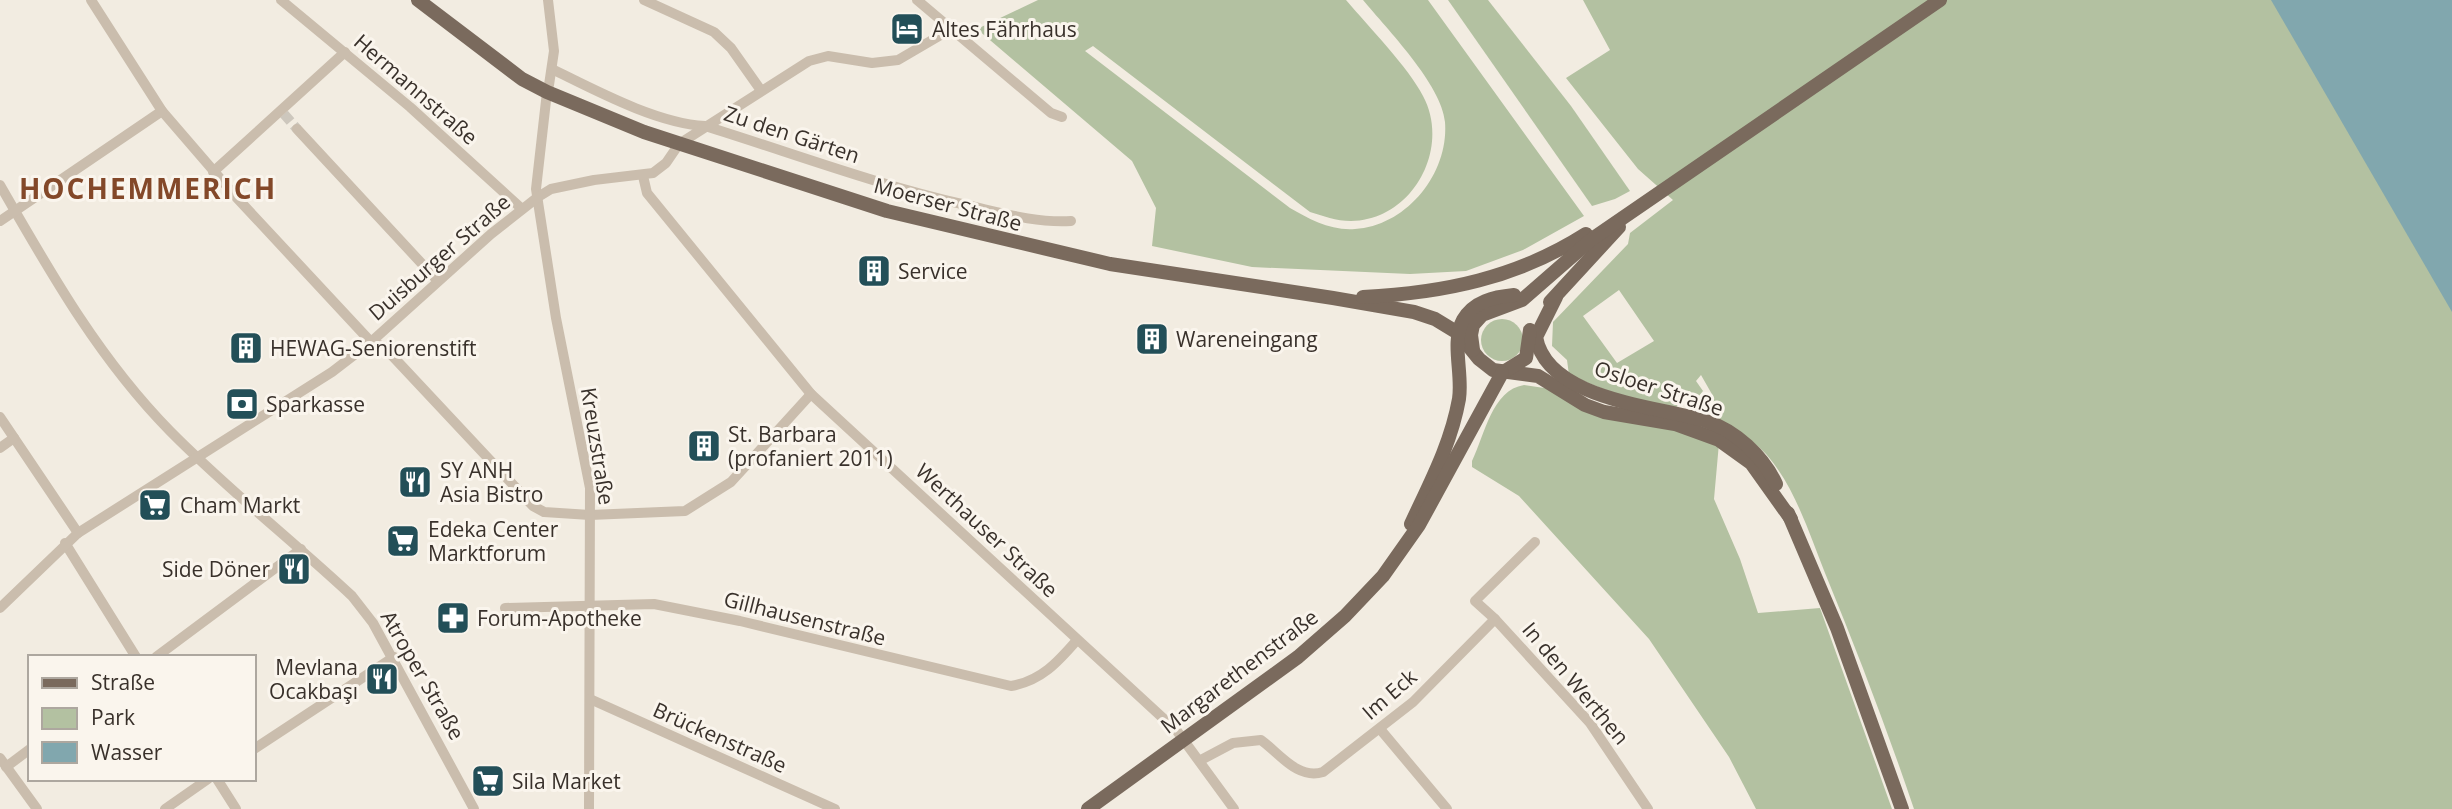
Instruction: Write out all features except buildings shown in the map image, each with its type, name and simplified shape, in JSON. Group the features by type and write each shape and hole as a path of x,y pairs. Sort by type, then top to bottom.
{"main road":[{"name":"Moerser Straße","path":"418,0 476,43 566,98 638,130 887,211 1006,242 1110,264 1414,312 1435,319 1458,333"},
{"path":"1473,350 1471,335 1474,325 1482,315 1522,300 1582,246 1940,0"},
{"name":"Moerser Straße","path":"1334,298 1435,291 1482,281 1516,270 1570,244 1606,221 1637,209"},
{"path":"1536,290 1488,299 1470,311 1458,333 1487,367 1502,373 1525,358 1535,317 1637,209"},
{"name":"Osloer Straße","path":"1556,297 1536,337 1542,357 1580,385 1600,395 1708,422 1736,437 1768,468 1837,628 1902,809"},
{"name":"Margarethenstraße","path":"1399,551 1446,449 1453,424 1461,377 1458,333"},
{"name":"Osloer Straße","path":"1502,373 1538,376 1585,405 1604,412 1675,424 1719,440 1751,463 1791,519"},
{"name":"Margarethenstraße","path":"1088,809 1298,657 1345,616 1383,576 1440,491 1502,373"}],"street":[{"path":"91,0 162,111 214,172 371,342 384,347 533,506 544,512 590,515 685,512 731,482 811,394"},
{"name":"Hermannstraße","path":"281,0 345,52 522,209"},
{"path":"548,0 554,51 548,89"},
{"path":"644,0 714,32 732,48 760,89"},
{"path":"917,0 1051,113 1062,117"},
{"path":"643,176 666,163 679,144 760,89 808,61 828,56 872,63 898,60 951,29"},
{"path":"214,172 282,113 345,52"},
{"path":"552,69 596,91 684,125 705,127"},
{"name":"Kreuzstraße","path":"548,89 538,197 556,318 590,488 589,809"},
{"path":"0,221 162,111"},
{"name":"Zu den Gärten","path":"705,127 843,172 939,199 1041,222 1071,221"},
{"path":"297,129 437,280"},
{"name":"Duisburger Straße","path":"0,608 78,533 160,479 199,459 332,372 371,342 437,280 538,197 551,189 594,180 643,176"},
{"name":"Werthauser Straße","path":"643,176 647,193 811,394 1184,739 1234,809"},
{"name":"Atroper Straße","path":"0,186 77,316 129,385 199,459 352,596 394,657 474,809"},
{"path":"0,417 78,533"},
{"path":"0,447 14,438"},
{"path":"1495,619 1475,601 1535,542"},
{"path":"65,543 135,655"},
{"path":"159,655 301,549"},
{"name":"Gillhausenstraße","path":"505,608 654,604 740,621 1011,686 1027,683 1053,668 1077,640"},
{"name":"Im Eck","path":"1200,760 1233,743 1261,740 1299,771 1312,775 1323,772 1413,702 1495,619"},
{"name":"In den Werthen","path":"1495,619 1590,723 1648,809"},
{"path":"256,748 394,657"},
{"name":"Brückenstraße","path":"590,699 828,808"},
{"path":"1380,729 1447,809"},
{"path":"28,751 3,762 34,808"},
{"path":"164,809 205,781"},
{"path":"218,781 236,809"}],"green space":[{"path":"1038,0 1346,0 1417,85 1430,116 1432,137 1429,158 1421,178 1408,195 1392,208 1373,217 1345,221 1310,212 1093,46 1085,51 1290,208 1321,223 1337,228 1355,229 1374,226 1391,218 1407,208 1421,194 1440,160 1445,122 1442,107 1424,75 1363,0 1428,0 1584,216 1523,250 1466,271 1410,274 1252,267 1152,246 1156,208 1132,161 977,29"},
{"path":"1448,0 1488,0 1571,106 1630,191 1592,206"},
{"path":"1583,0 2282,0 2452,292 2452,809 1914,809 1807,526 1785,481 1766,454 1754,443 1713,419 1713,396 1701,375 1696,381 1703,391 1693,398 1690,391 1683,394 1682,402 1674,409 1633,401 1569,375 1567,360 1552,346 1553,322 1628,244 1630,233 1673,200 1638,169 1566,78 1610,50","holes":["1619,290 1654,341 1617,363 1583,316"]},
{"path":"1502,319 1517,325 1523,340 1517,355 1502,361 1487,355 1481,340 1487,325"},
{"path":"1524,385 1551,389 1719,443 1714,499 1740,559 1758,613 1820,608 1892,809 1756,809 1729,757 1649,639 1519,496 1472,467 1472,461 1497,404 1504,395"}],"water":[{"path":"2271,0 2452,0 2452,312"}],"tunnel":[{"path":"284,114 297,129"}],"place":[{"name":"Altes Fährhaus","path":"907,29"},
{"name":"Service","path":"874,271"},
{"name":"Wareneingang","path":"1152,339"},
{"name":"HEWAG-Seniorenstift","path":"246,348"},
{"name":"Sparkasse","path":"242,404"},
{"name":"St. Barbara (profaniert 2011)","path":"704,446"},
{"name":"SY ANH Asia Bistro","path":"415,482"},
{"name":"Cham Markt","path":"155,505"},
{"name":"Edeka Center Marktforum","path":"403,541"},
{"name":"Side Döner","path":"294,569"},
{"name":"Forum-Apotheke","path":"453,618"},
{"name":"Mevlana Ocakbaşı","path":"382,679"},
{"name":"Sila Market","path":"488,781"}],"district":[{"name":"HOCHEMMERICH","path":"148,188"}]}
